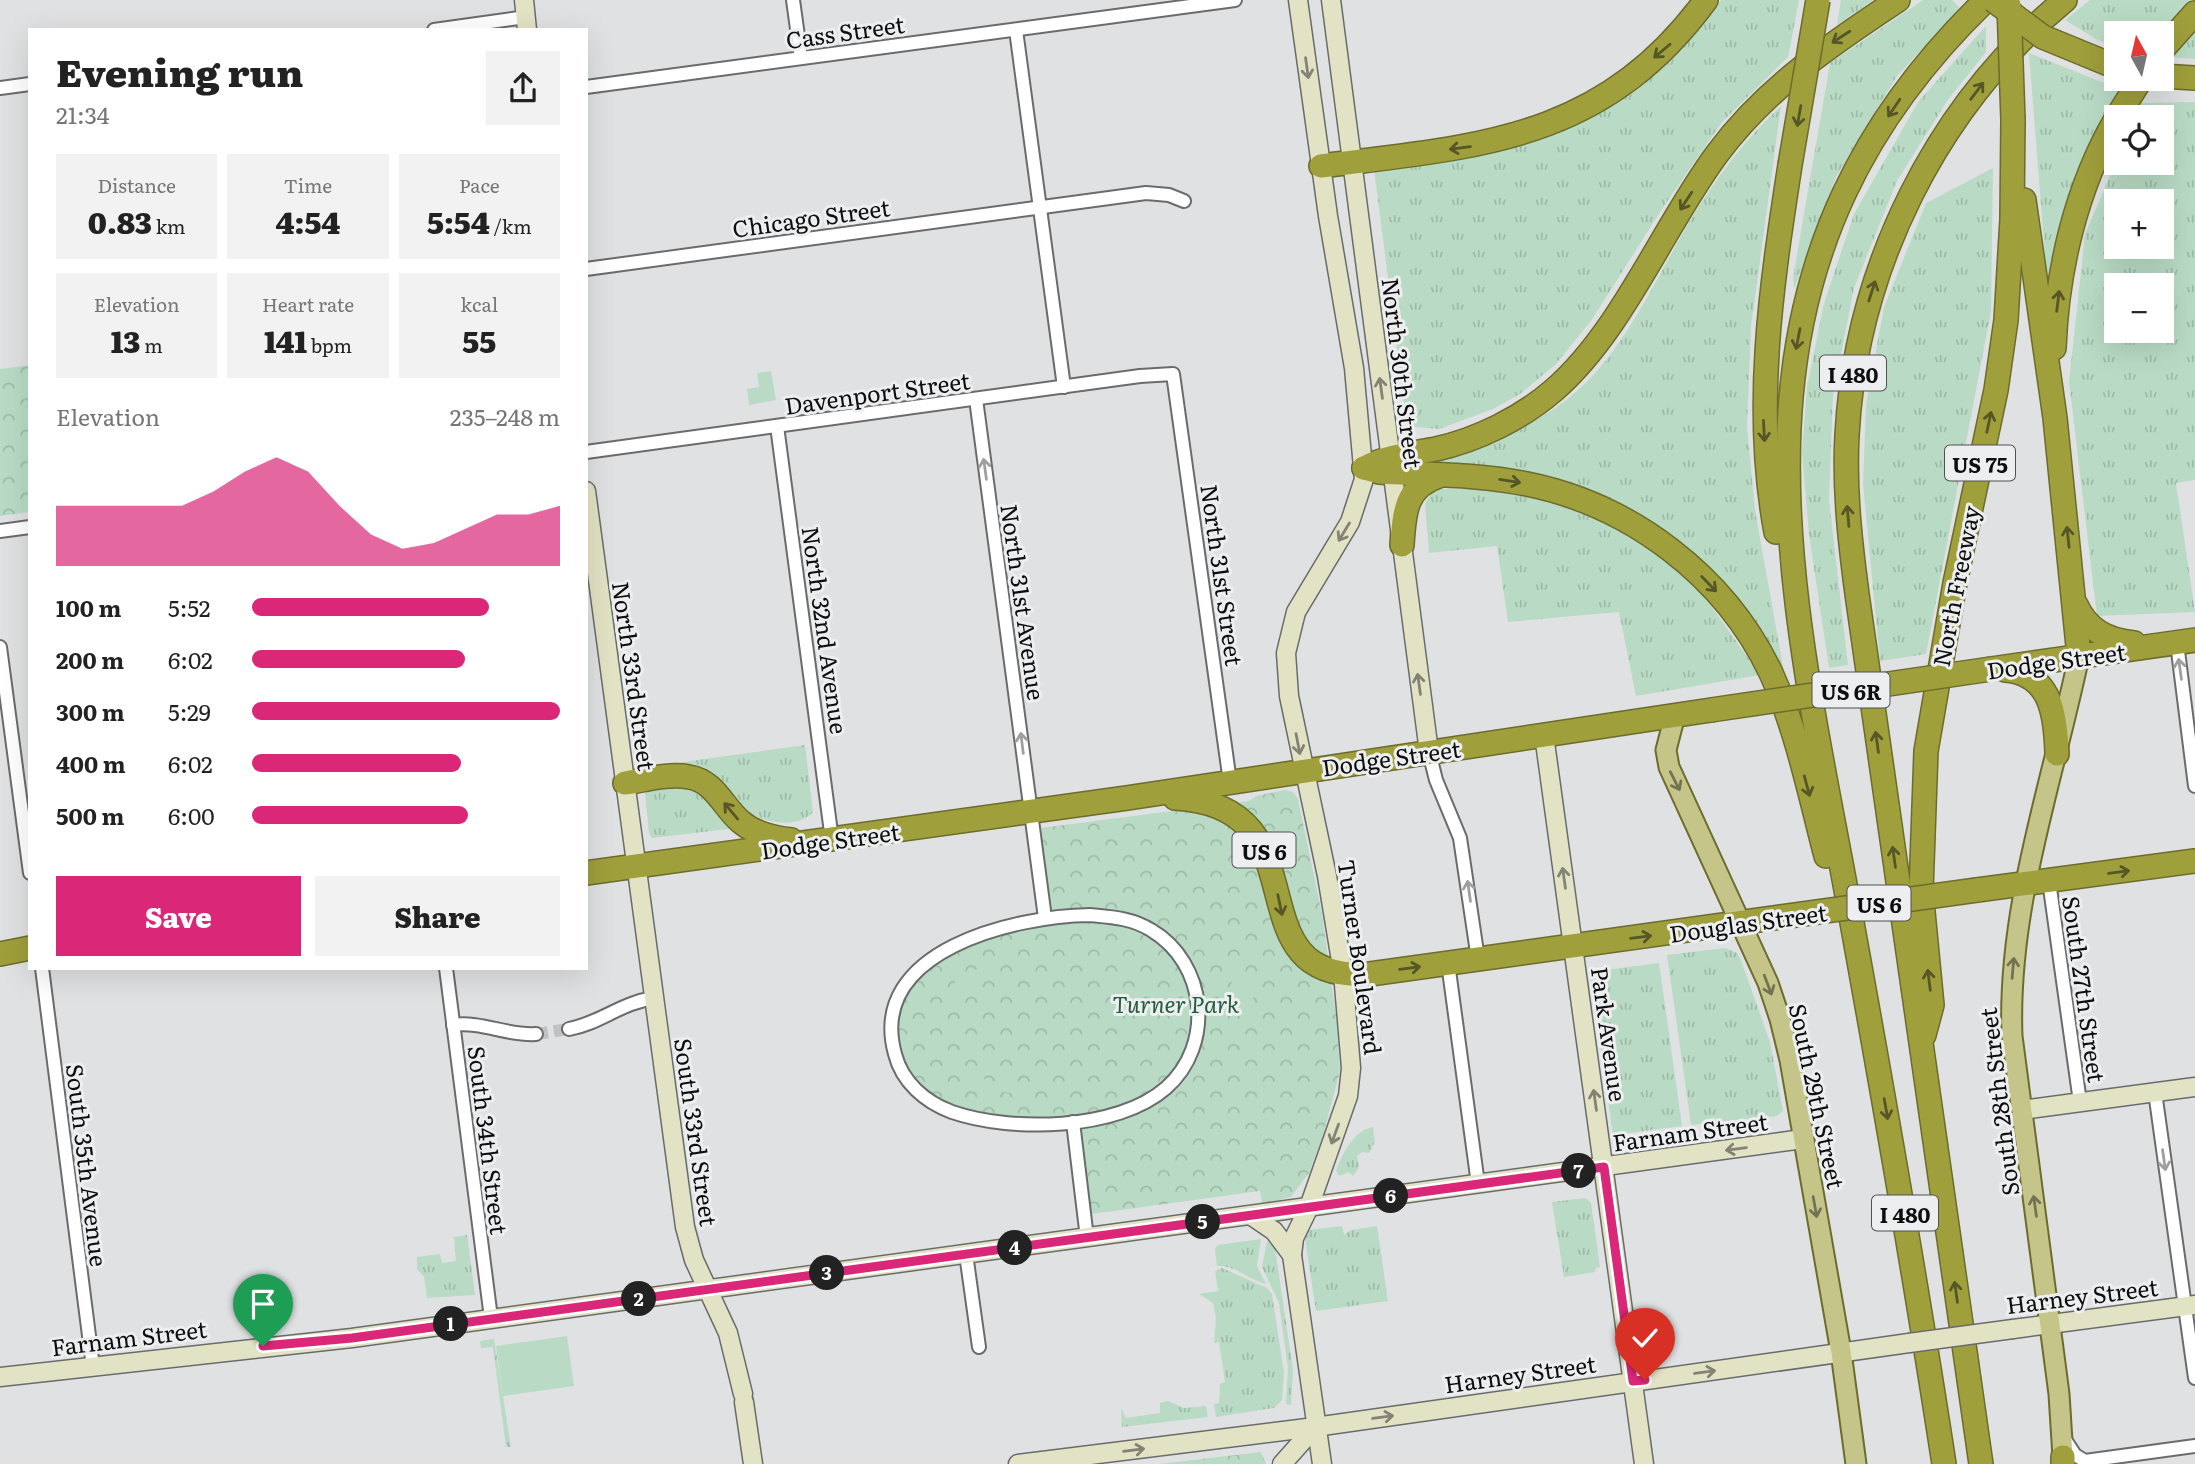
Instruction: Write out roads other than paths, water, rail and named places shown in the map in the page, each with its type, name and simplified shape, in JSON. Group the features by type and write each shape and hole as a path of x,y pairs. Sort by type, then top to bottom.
{"highway":[{"path":"1321,166 1473,146 1548,125 1601,99 1630,78 1678,38 1706,0"},
{"path":"1804,658 1770,494 1763,417 1767,321 1818,0"},
{"path":"1364,468 1390,465 1465,440 1527,410 1553,391 1571,374 1606,329 1685,202 1734,132 1801,65 1898,0"},
{"name":"I 480","path":"1944,1464 1907,1226 1804,658 1790,553 1786,461 1790,384 1808,295 1830,228 1870,146 1926,65 1986,0"},
{"path":"1993,0 2043,37 2104,62"},
{"name":"North Freeway","path":"1921,1046 1932,1005 1921,891 1926,751 1952,595 2001,355 2012,231 2013,120 2008,0"},
{"name":"I 480","path":"1981,1464 1848,524 1846,458 1852,381 1875,282 1900,216 1920,176 1984,81 2018,42 2065,0"},
{"path":"2174,36 2195,13"},
{"path":"2174,77 2195,78"},
{"path":"2013,120 2055,418 2076,605 2079,656"},
{"path":"2055,418 2055,317 2063,270 2078,206 2104,146"},
{"path":"1390,465 1442,475 1528,484 1612,513 1681,557 1723,599 1770,672 1785,708 1873,1042"},
{"path":"1402,545 1406,503 1420,485 1442,475"},
{"path":"2076,605 2089,626 2103,636 2125,642 2177,643"},
{"name":"Dodge Street","path":"588,873 1126,798 2177,643"},
{"path":"1991,669 2022,674 2045,690 2056,715 2057,754"},
{"path":"1246,824 1244,800 1269,775"},
{"path":"625,783 675,776 696,778 714,790 733,815 750,828 768,836 823,841"},
{"name":"US 6","path":"1126,798 1210,802 1231,812 1246,824 1267,856 1283,922 1291,940 1313,962 1343,973"},
{"name":"Douglas Street","path":"1343,973 1370,974 2195,861"},
{"path":"0,954 28,948"}],"main road":[{"path":"1298,0 1321,166 1353,360 1364,468"},
{"name":"North 30th Street","path":"1331,0 1429,752"},
{"name":"Turner Boulevard","path":"1322,1464 1292,1255 1294,1238 1309,1207 1350,1086 1351,1054 1343,973 1327,876 1289,696 1286,653 1288,635 1296,612 1355,513 1363,489 1364,468"},
{"name":"North 33rd Street","path":"588,506 636,867"},
{"name":"South 28th Street","path":"2064,1462 2050,1324 2012,1036 2011,995 2015,945 2038,882 2057,754 2079,656"},
{"name":"South 29th Street","path":"1675,715 1666,750 1669,767 1741,923 1780,1019 1840,1352 1856,1464"},
{"name":"Park Avenue","path":"1544,735 1644,1464"},
{"name":"South 33rd Street","path":"636,867 685,1227 694,1260 728,1332 744,1398 753,1464"},
{"path":"2022,1110 2195,1087"},
{"name":"Farnam Street","path":"0,1377 352,1338 1803,1139"},
{"path":"1252,1216 1274,1231 1292,1255"},
{"name":"Harney Street","path":"1018,1464 1059,1462 1864,1348 2190,1306"},
{"path":"1282,1464 1315,1427"}],"street":[{"path":"793,0 801,58"},
{"name":"Cass Street","path":"588,88 1235,0"},
{"path":"447,28 525,16"},
{"path":"1016,30 1064,387"},
{"path":"0,88 28,84"},
{"name":"Chicago Street","path":"588,268 1146,193 1161,193 1184,201"},
{"name":"Davenport Street","path":"588,452 1173,374"},
{"name":"North 31st Street","path":"1173,374 1230,782"},
{"name":"North 31st Avenue","path":"976,399 1045,918"},
{"name":"North 32nd Avenue","path":"777,426 823,841"},
{"path":"0,531 28,527"},
{"path":"2177,643 2195,786"},
{"path":"0,647 3,687 28,859"},
{"path":"1429,752 1441,793 1460,838 1478,959"},
{"name":"South 27th Street","path":"2038,882 2080,1102"},
{"path":"1101,916 1145,926 1168,942 1182,959 1194,984 1198,1004 1198,1028 1192,1051 1167,1087 1128,1109 1073,1122 1013,1124 973,1118 945,1109 911,1084 898,1064 892,1043 892,1016 897,999 905,984 927,962 980,935 1045,918 1101,916"},
{"path":"1448,963 1478,1184"},
{"name":"South 35th Avenue","path":"42,970 93,1367"},
{"name":"South 34th Street","path":"446,970 491,1318"},
{"path":"569,1029 591,1023 627,1003 654,998"},
{"path":"453,1026 475,1024 508,1033 536,1034"},
{"path":"2155,1092 2190,1306 2195,1378"},
{"path":"1073,1122 1087,1238"},
{"path":"966,1254 978,1342"},
{"path":"2062,1434 2075,1455 2085,1461 2195,1446"}],"tunnel":[{"path":"536,1034 569,1029"}],"park label":[{"name":"Turner Park","path":"1176,1003"}]}
